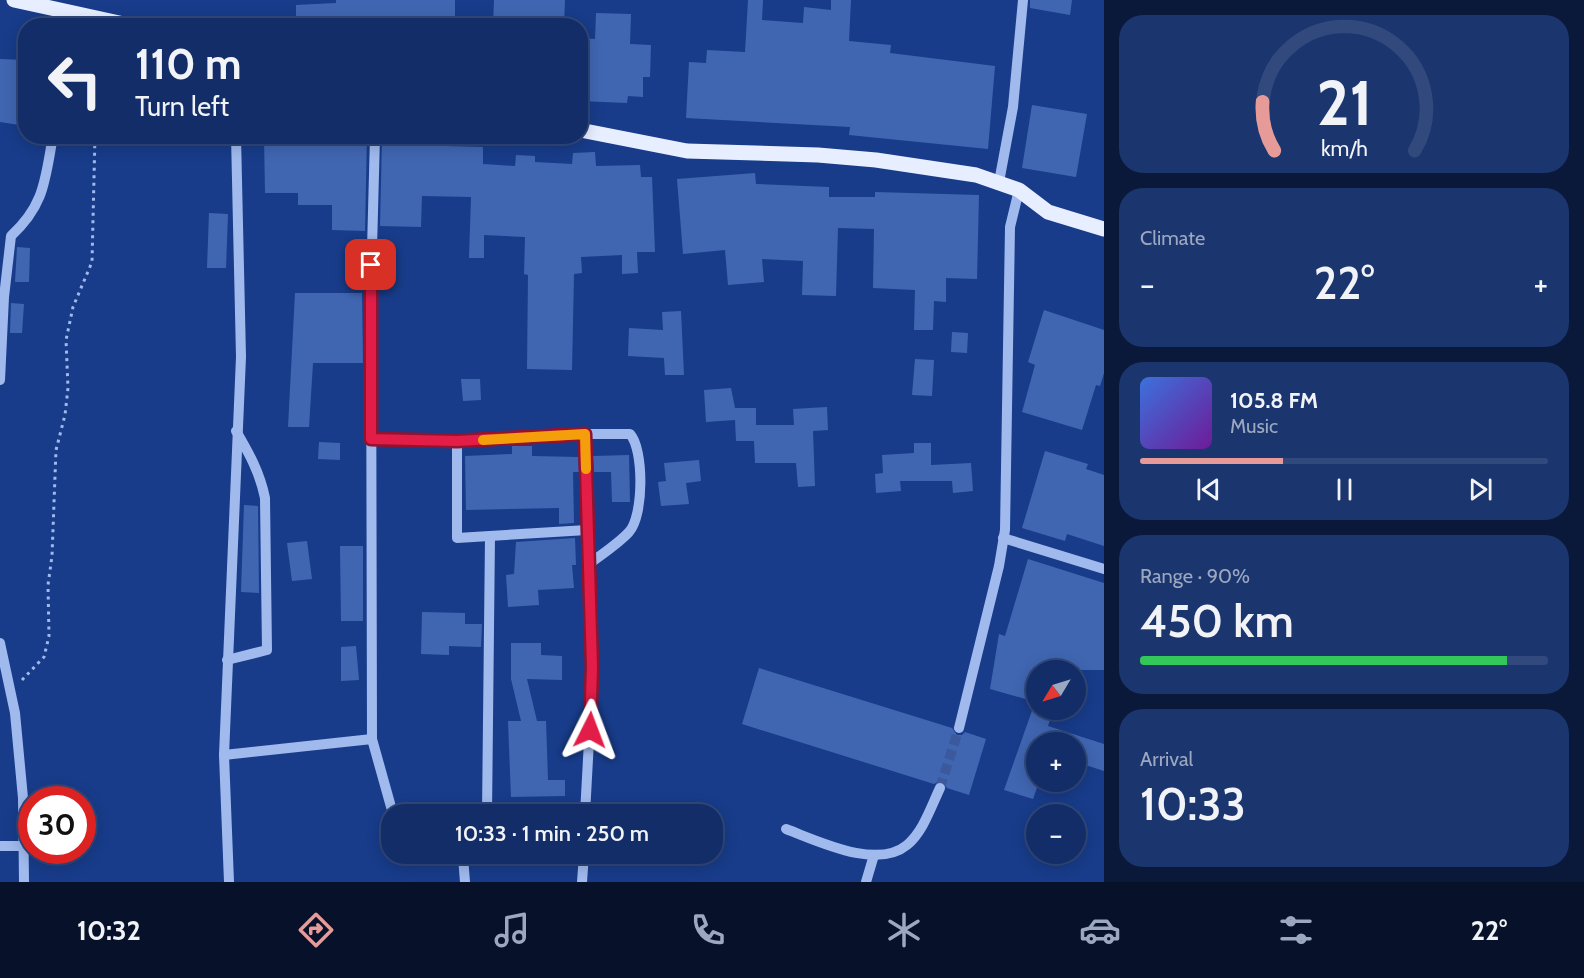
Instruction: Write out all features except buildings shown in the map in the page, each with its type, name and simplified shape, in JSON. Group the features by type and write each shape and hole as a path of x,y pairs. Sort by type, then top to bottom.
{"main road":[{"path":"14,0 63,18"},
{"path":"588,132 687,151 818,155 876,160 976,176 1019,190 1048,212 1104,229"}],"street":[{"path":"999,182 1013,107 1023,0"},
{"path":"0,380 5,235 25,223 35,210 45,180 52,144"},
{"path":"229,882 224,755 236,430 241,357 236,144"},
{"path":"375,144 370,287 372,739 390,804"},
{"path":"959,728 999,566 1003,538 1010,227 1019,190"},
{"path":"227,660 267,650 265,498 261,479 252,457 236,430"},
{"path":"371,439 457,441 585,434 630,434 637,446 639,463 639,505 635,521 630,531 589,564"},
{"path":"585,434 592,667 585,804"},
{"path":"457,441 457,538 587,530"},
{"path":"487,804 490,536"},
{"path":"1003,538 1104,569"},
{"path":"0,643 15,713 22,786"},
{"path":"224,755 372,739"},
{"path":"786,829 844,850 884,855 908,845 922,825 940,788"},
{"path":"0,846 18,846"},
{"path":"866,882 874,855"},
{"path":"24,864 24,882"},
{"path":"463,864 465,882"},
{"path":"582,882 583,864"}],"path":[{"path":"10,692 44,657 50,636 48,585 52,556 56,450 65,415 68,388 66,340 73,307 92,262 95,144"}],"tunnel":[{"path":"940,788 959,728"}],"slow traffic":[{"path":"483,440 585,434 586,469"}],"route":[{"path":"371,265 371,439 457,441 585,434 592,667 590,730"}]}
